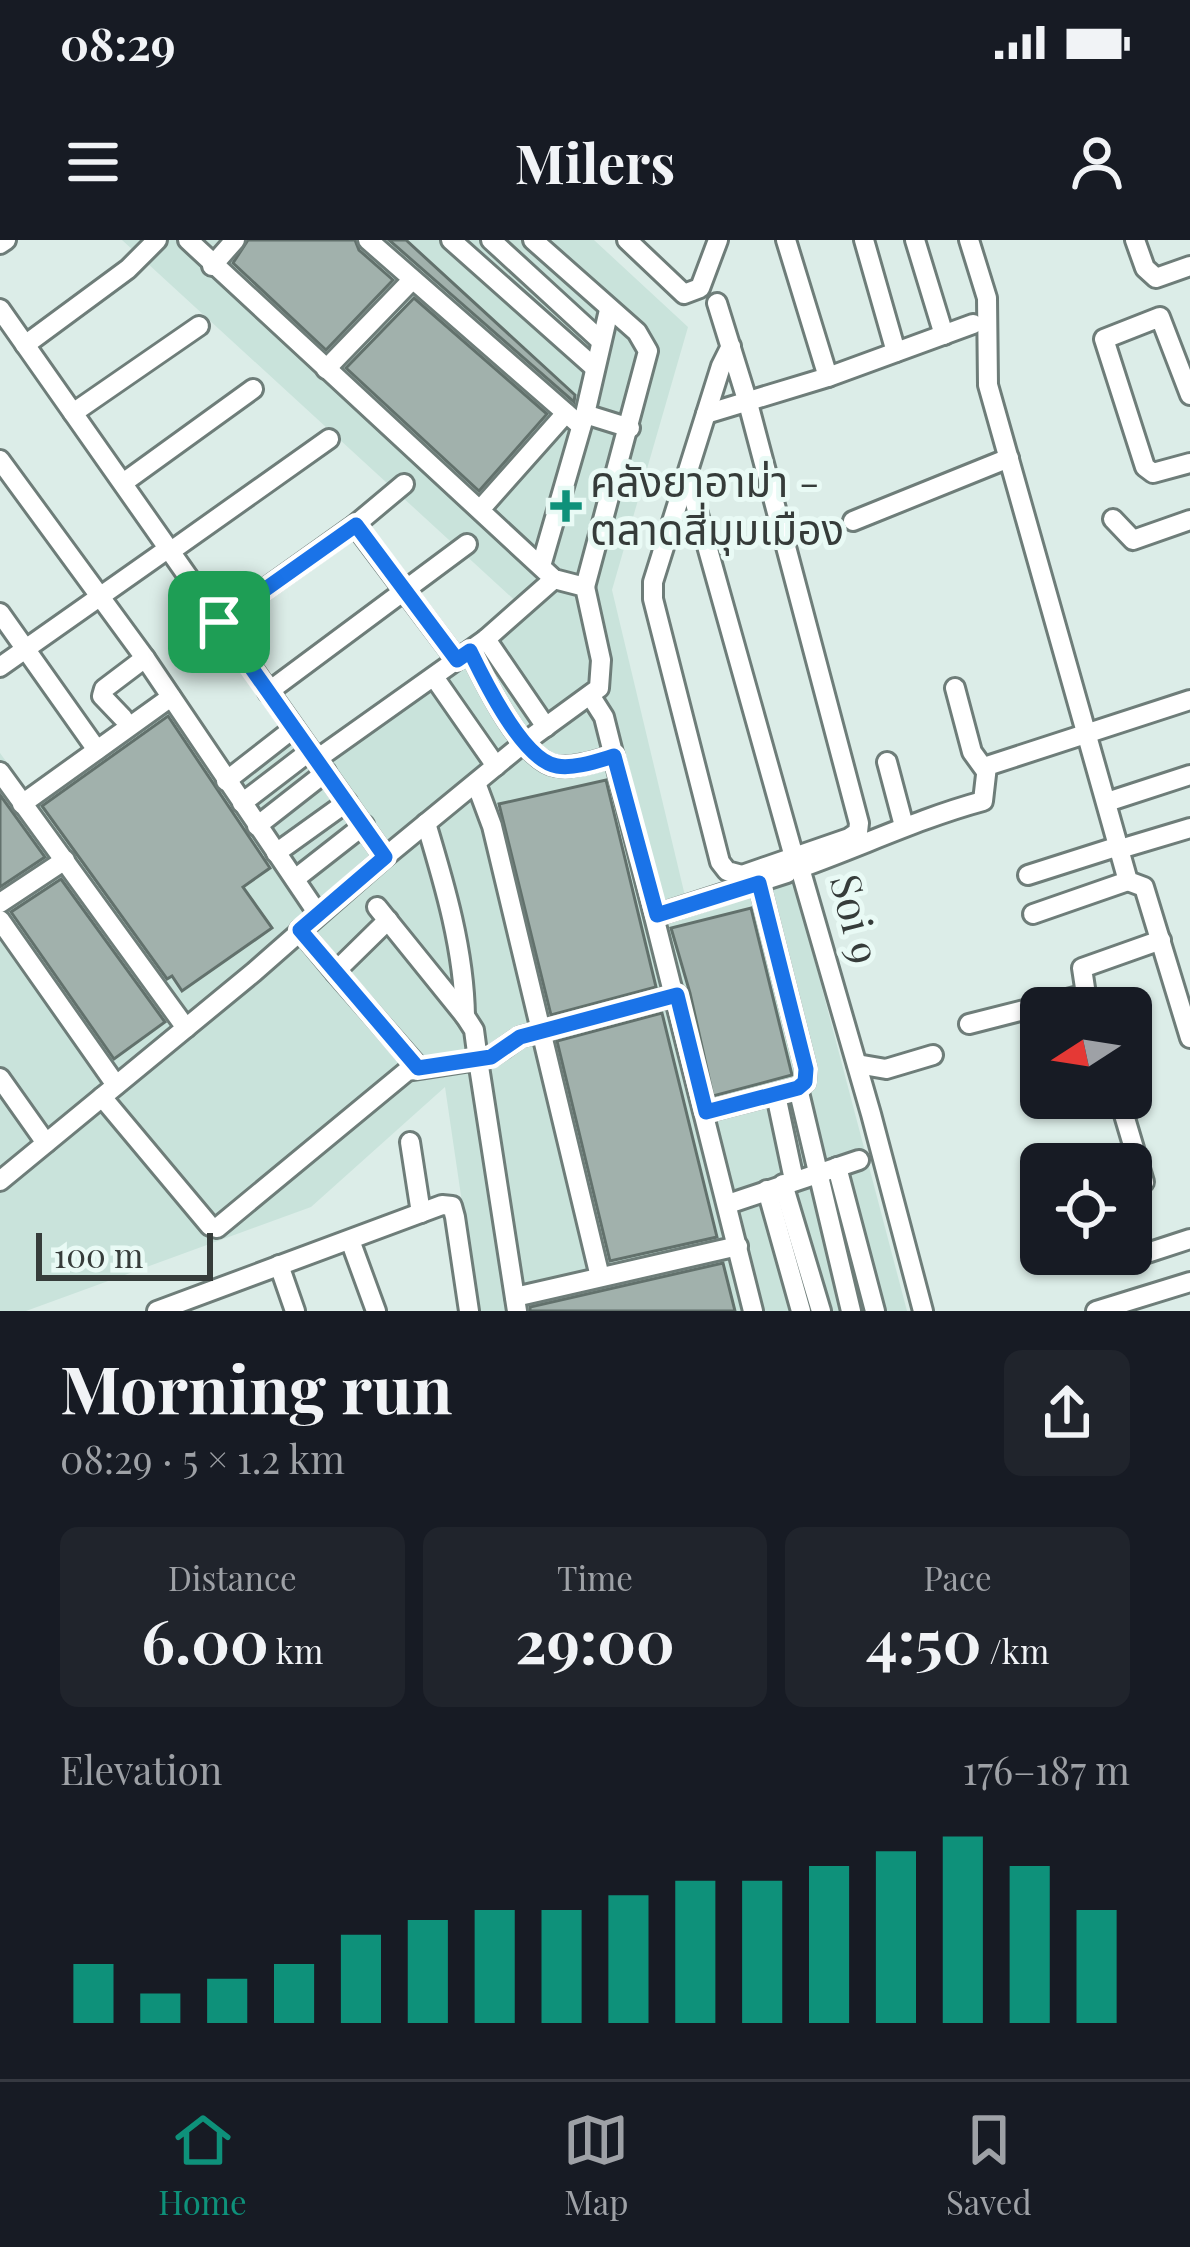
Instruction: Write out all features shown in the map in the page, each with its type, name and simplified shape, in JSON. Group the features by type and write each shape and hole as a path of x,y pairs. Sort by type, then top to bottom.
{"street":[{"path":"25,345 128,269 157,240"},
{"path":"188,240 547,573 585,587"},
{"path":"212,266 235,240"},
{"path":"368,240 577,418 630,428"},
{"path":"451,240 596,368"},
{"path":"491,240 602,341"},
{"path":"0,1180 524,742 599,688 601,660 585,587 648,351 637,332 533,240"},
{"path":"627,240 689,294 700,288 718,240"},
{"path":"786,240 828,377"},
{"path":"864,240 896,352"},
{"path":"915,240 944,334"},
{"path":"969,240 987,298 988,385 1128,881"},
{"path":"1135,240 1145,268 1156,278 1190,266"},
{"path":"326,369 412,280"},
{"path":"657,915 759,883 849,838 858,832 860,823 717,303"},
{"path":"0,309 385,857"},
{"path":"242,803 318,761 471,650 547,573 577,418 596,368 609,310"},
{"path":"1190,394 1160,316 1104,339 1144,467 1153,473 1190,463"},
{"path":"706,414 748,404 973,324"},
{"path":"73,413 199,326"},
{"path":"730,346 653,582 653,599 721,862 727,871 742,875 790,865"},
{"path":"123,483 253,389"},
{"path":"485,503 577,418"},
{"path":"0,667 329,439"},
{"path":"853,521 1009,458"},
{"path":"0,460 145,658 318,914"},
{"path":"688,478 790,865"},
{"path":"219,622 356,525 404,484"},
{"path":"1113,519 1133,539 1190,520"},
{"path":"356,525 404,593 471,650 546,727"},
{"path":"268,692 467,544"},
{"path":"0,613 94,745"},
{"path":"471,650 524,742 550,765 614,756"},
{"path":"123,718 102,696 104,689 145,658"},
{"path":"434,677 496,766"},
{"path":"955,688 972,752 985,770 1190,700"},
{"path":"94,745 168,693"},
{"path":"22,804 123,718 168,693"},
{"path":"590,695 604,717 657,915 754,1311"},
{"path":"226,781 294,728"},
{"path":"257,826 318,761"},
{"path":"887,762 904,826"},
{"name":"Soi 9","path":"923,1311 800,868 983,800 985,770"},
{"path":"0,772 186,1028"},
{"path":"1107,802 1190,775"},
{"path":"476,783 492,826 600,1277"},
{"path":"276,853 347,802"},
{"path":"426,824 464,972 465,1016"},
{"path":"296,879 364,825"},
{"path":"1028,875 1190,828"},
{"path":"0,903 65,860"},
{"path":"1033,914 1128,881 1144,887 1190,1038"},
{"path":"706,1112 776,1095 805,1082 806,1069 759,883"},
{"path":"335,972 382,914 473,1030 514,1302"},
{"path":"0,921 109,1091 210,1226 217,1228 406,1071 478,1060 494,1055 511,1040 677,995"},
{"path":"300,930 418,1068"},
{"path":"1082,987 1080,977 1087,964 1161,940"},
{"path":"969,1024 1020,1014"},
{"path":"857,1064 886,1069 933,1055"},
{"path":"0,1078 46,1143"},
{"path":"798,1088 851,1311"},
{"path":"776,1095 782,1185 801,1311"},
{"path":"410,1142 421,1213"},
{"path":"728,1204 860,1160"},
{"path":"837,1167 875,1311"},
{"path":"782,1185 793,1204 821,1311"},
{"path":"157,1311 208,1302 280,1265 452,1206 469,1311"},
{"path":"1152,1251 1190,1239"},
{"path":"350,1240 376,1311"},
{"path":"499,1311 514,1302 600,1277 738,1246"},
{"path":"280,1265 295,1311"},
{"path":"1096,1311 1181,1285 1179,1311"}],"shaded area":[{"path":"122,240 594,240 688,327 612,590 685,896 789,863 907,1311 478,1311 445,1087 311,1207 26,1311 0,1311 0,753 27,790 172,690 224,768 297,716 322,750 521,606"}],"building":[{"path":"248,240 355,240 359,250 393,280 326,350 233,263"},
{"path":"389,240 406,240 575,395 574,402"},
{"path":"414,298 547,414 479,491 346,368"},
{"path":"168,716 270,868 243,887 272,928 182,991 172,976 167,979 42,806"},
{"path":"606,780 656,987 551,1015 499,804"},
{"path":"0,795 45,857 0,887"},
{"path":"61,879 165,1022 114,1059 11,912"},
{"path":"751,908 792,1075 713,1096 671,928"},
{"path":"662,1013 717,1237 610,1261 557,1041"},
{"path":"723,1263 735,1311 530,1311 530,1307"}],"place":[{"name":"คลังยาอาม่า - ตลาดสี่มุมเมือง","path":"566,506"}],"route":[{"path":"356,525 457,660 470,651 500,706 541,758 561,767 614,756 657,915 759,883 806,1069 805,1082 798,1088 706,1112 677,995 520,1037 491,1057 418,1068 300,930 385,857 219,622 356,525"}]}
